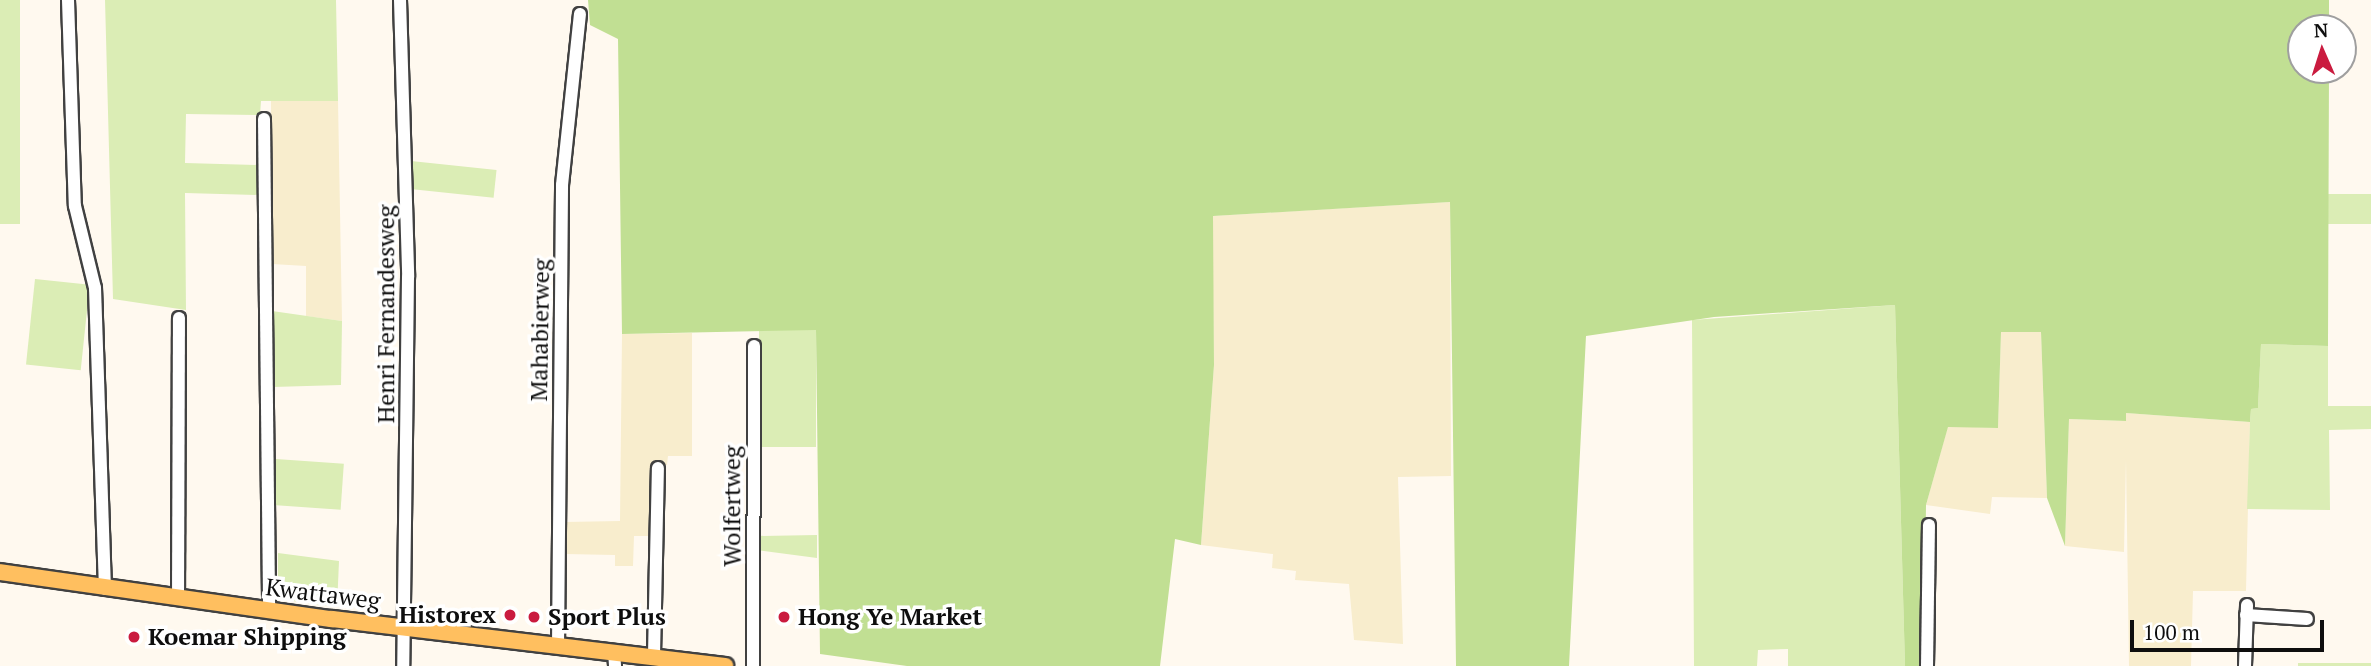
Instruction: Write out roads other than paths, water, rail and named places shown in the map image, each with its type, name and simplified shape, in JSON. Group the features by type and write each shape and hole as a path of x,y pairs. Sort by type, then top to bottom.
{"main road":[{"name":"Kwattaweg","path":"0,572 105,589 558,647 614,659 654,655 725,666"}],"street":[{"path":"68,0 75,206 96,288 105,589"},
{"name":"Henri Fernandesweg","path":"400,0 408,277 403,666"},
{"name":"Mahabierweg","path":"558,647 562,185 580,14"},
{"path":"264,119 269,611"},
{"path":"178,597 179,318"},
{"name":"Wolfertweg","path":"753,666 754,346"},
{"path":"654,655 658,468"},
{"path":"1927,666 1929,525"},
{"path":"2245,666 2247,610 2307,619"}],"place":[{"name":"Historex","path":"510,615"},
{"name":"Sport Plus","path":"534,617"},
{"name":"Hong Ye Market","path":"784,617"},
{"name":"Koemar Shipping","path":"134,637"}]}
